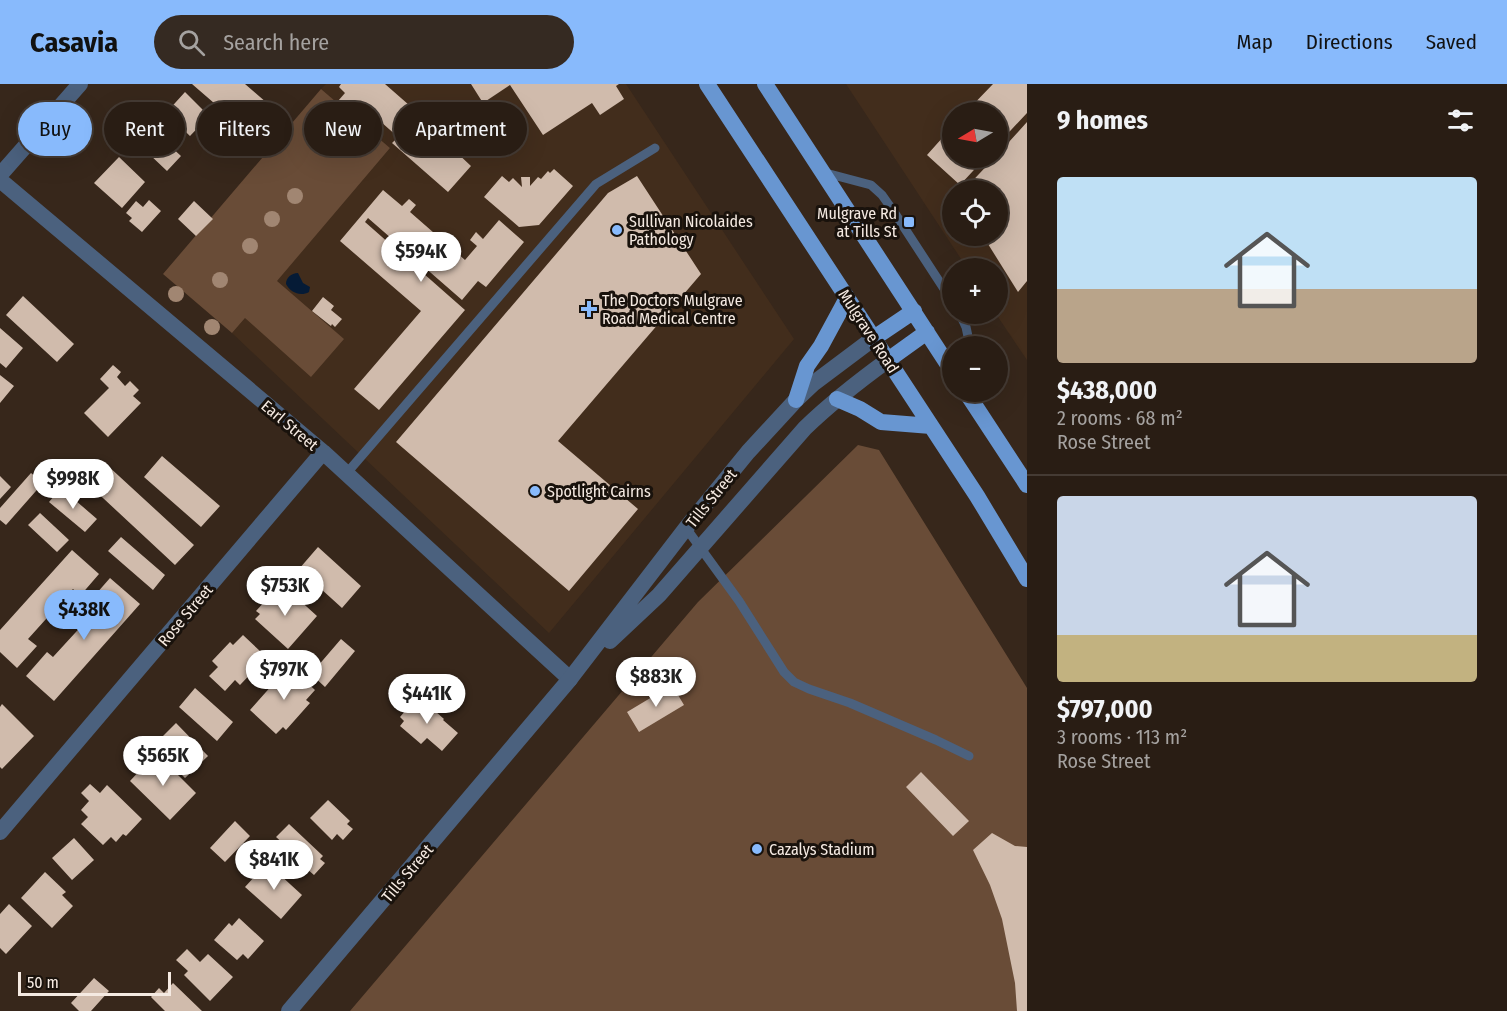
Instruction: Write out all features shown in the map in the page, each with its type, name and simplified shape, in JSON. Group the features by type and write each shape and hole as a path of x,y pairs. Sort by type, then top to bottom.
{"main road":[{"name":"Mulgrave Road","path":"708,84 977,496 1027,579"},
{"path":"765,84 942,355"},
{"path":"796,400 807,366 821,346 847,298"},
{"path":"874,338 914,311"},
{"path":"888,360 927,332"},
{"path":"837,399 881,422 931,426"},
{"path":"974,402 1027,485"}],"street":[{"path":"0,175 80,84"},
{"name":"Earl Street","path":"0,180 323,452 570,679"},
{"name":"Tills Street","path":"289,1011 570,679 686,528 748,452 814,383 874,338"},
{"name":"Tills Street","path":"570,679 659,595 805,428 837,399 888,360"},
{"name":"Rose Street","path":"0,832 323,452"}],"lane":[{"path":"346,474 596,184 656,148"},
{"path":"822,172 872,184 894,212 942,286"},
{"path":"686,528 739,601 784,672 794,682 850,703 969,756"}],"shaded area":[{"path":"326,84 626,84 794,339 549,633 232,333 390,148 382,141 382,102 336,102 321,89"},
{"path":"846,84 1027,84 1027,360 1003,324 1008,324 1008,258 960,258 953,246 1008,246 1008,180 942,180 942,230"},
{"path":"321,89 336,102 310,102"},
{"path":"304,109 304,156 382,156 382,141 390,148 277,281 344,339 311,377 245,318 232,333 163,274 264,156 292,156 292,123"},
{"name":"Cazalys Stadium","path":"858,445 879,450 1027,688 1027,1011 350,1011 698,602"}],"water":[{"path":"298,273 303,283 310,287 309,292 296,293 286,284 289,276"}],"building":[{"path":"192,84 245,84 266,102 213,102"},
{"path":"341,84 385,84 406,102 394,102 394,133 382,123 382,102 339,102 345,93 339,87"},
{"path":"471,84 619,84 616,86 624,99 600,115 592,103 543,135 527,111 527,102 521,102 510,85 482,102"},
{"path":"993,84 1027,84 1027,113 1008,133 1008,102 976,102"},
{"path":"185,92 197,104 197,129 190,136 185,131 185,102 176,102"},
{"path":"1027,122 1027,281 1018,292 1008,276 1008,258 997,258 989,246 1008,246 1008,180 973,180 985,168 1008,168 1008,143"},
{"path":"942,138 942,168 976,168 965,180 954,180 927,155"},
{"path":"151,156 181,156 167,171"},
{"path":"407,156 460,156 471,166 448,192"},
{"path":"119,157 145,182 122,208 94,183"},
{"path":"554,169 573,186 539,225 519,227 484,197 502,176 509,182 513,178 522,187 521,177 530,177 530,186 538,177 541,179 548,171 550,173"},
{"path":"637,176 701,274 558,441 638,509 569,591 396,442 608,193"},
{"path":"383,190 402,206 409,199 416,205 410,212 465,260 477,246 470,240 476,232 483,239 499,220 524,242 486,287 478,281 462,300 368,218 365,222 465,310 379,410 354,389 421,311 340,241"},
{"path":"149,200 161,211 142,232 129,221 132,218 126,213 136,201 143,207"},
{"path":"194,201 213,219 196,236 178,219"},
{"path":"23,296 74,344 57,362 6,315"},
{"path":"323,297 334,306 331,310 342,319 335,327 312,311"},
{"path":"0,328 23,348 6,368 0,363"},
{"path":"113,365 121,372 117,377 125,386 130,381 139,390 133,396 141,403 108,437 84,413 109,388 100,379"},
{"path":"0,375 14,386 0,403"},
{"path":"162,456 220,506 201,527 144,477"},
{"path":"107,465 194,545 175,565 89,485"},
{"path":"31,473 43,483 6,525 0,520 0,508"},
{"path":"0,476 11,487 0,499"},
{"path":"61,488 97,519 85,532 49,502"},
{"path":"40,513 69,540 57,552 28,525"},
{"path":"121,537 165,575 153,590 108,551"},
{"path":"318,547 361,586 342,608 299,569"},
{"path":"72,550 99,574 80,596 73,589 28,639 37,646 17,668 0,652 0,630"},
{"path":"110,578 140,604 54,701 26,676 47,652 53,657 97,609 89,602"},
{"path":"286,588 317,616 288,649 255,619 260,614 256,611 276,589 281,594"},
{"path":"243,635 261,652 255,659 260,664 240,685 235,680 225,691 209,676 218,667 212,661 230,642 233,645"},
{"path":"341,639 355,651 325,687 311,674"},
{"path":"289,666 315,690 306,700 310,703 286,730 283,727 276,734 250,710"},
{"path":"672,685 684,705 639,732 627,712"},
{"path":"195,688 233,722 217,741 179,707"},
{"path":"418,696 458,733 442,751 427,738 421,744 400,726 404,721 400,717"},
{"path":"2,704 34,736 2,769 0,767 0,707"},
{"path":"176,723 208,756 185,778 153,746"},
{"path":"156,753 196,793 170,820 130,781"},
{"path":"921,772 969,821 953,836 906,787"},
{"path":"90,784 100,793 107,785 142,819 126,836 123,834 116,842 111,837 103,845 81,824 88,817 81,810 89,801 81,793"},
{"path":"328,800 350,821 347,824 353,829 343,840 337,834 332,840 310,818"},
{"path":"235,821 250,836 225,862 210,848"},
{"path":"289,824 323,856 320,859 325,863 314,875 307,869 304,873 280,850 285,845 276,837"},
{"path":"992,833 1015,846 1027,847 1027,1011 1017,1011 1015,983 1002,919 990,885 973,850"},
{"path":"74,838 94,860 72,880 52,858"},
{"path":"267,863 302,895 281,919 245,887"},
{"path":"45,872 66,892 62,895 73,906 52,928 21,898"},
{"path":"9,904 32,926 6,954 0,948 0,914"},
{"path":"239,918 264,941 248,959 243,954 237,960 214,940 229,923 232,926"},
{"path":"187,949 200,962 208,954 233,977 210,1001 184,975 188,971 176,960"},
{"path":"94,978 109,991 91,1011 79,1011 71,1003"},
{"path":"173,983 202,1011 165,1011 151,997 159,988 164,993"}],"place":[{"name":"Mulgrave Rd at Tills St","path":"909,222"},
{"name":"Sullivan Nicolaides Pathology","path":"617,230"},
{"name":"The Doctors Mulgrave Road Medical Centre","path":"589,309"},
{"name":"Spotlight Cairns","path":"535,491"},
{"name":"Cazalys Stadium","path":"757,849"}]}
